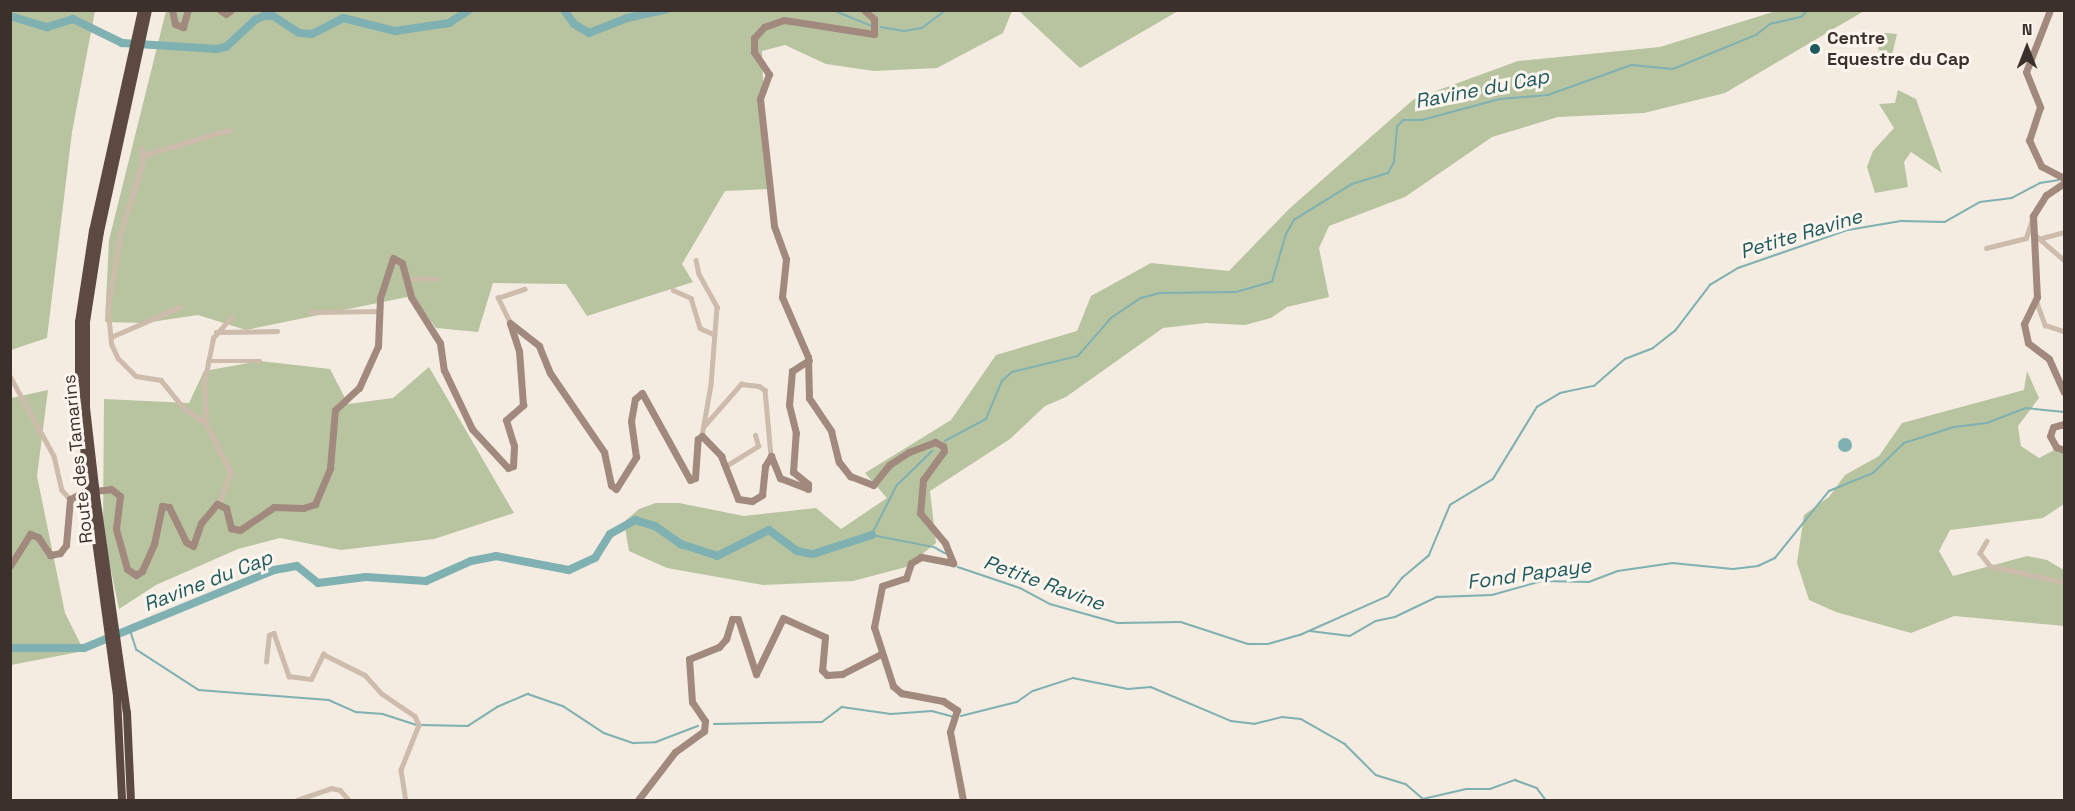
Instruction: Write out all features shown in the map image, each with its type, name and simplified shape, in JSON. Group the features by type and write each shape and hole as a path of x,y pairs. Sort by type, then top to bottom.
{"highway":[{"name":"Route des Tamarins","path":"142,10 142,26"},
{"name":"Route des Tamarins","path":"131,801 107,599 79,409 79,322 91,241 142,26 148,10"},
{"name":"Route des Tamarins","path":"116,667 122,801"}],"main road":[{"path":"172,10 175,24 183,27 188,10"},
{"path":"220,10 226,14 231,10"},
{"path":"864,10 876,26 874,34 868,35 784,20 764,27 754,38 754,52 768,74 760,99 774,226 786,259 782,297 809,360 808,398 831,430 839,462 860,483 873,485 889,465 909,452 935,442 943,446 944,451 923,480 920,513 945,543 953,563 921,557 911,564 906,578 882,586 874,627 881,654 897,690 943,701 957,710 950,732 963,801"},
{"path":"2050,10 2026,72 2040,107 2029,140 2041,166 2064,178"},
{"path":"2064,183 2046,195 2032,220 2036,300 2025,320 2027,339 2049,359 2064,392"},
{"path":"10,566 30,534 38,537 50,555 60,553 66,545 70,499 100,489 116,491 122,501 116,529 121,552 130,574 136,575 142,571 154,544 162,506 169,507 186,542 193,546 201,523 220,503 226,508 231,528 240,530 274,507 303,508 318,501 330,468 335,410 359,388 378,346 380,311 387,269 393,258 402,263 411,297 440,343 444,370 472,429 508,468 513,466 514,454 506,420 523,405 519,351 510,322"},
{"path":"510,322 539,346 550,373 604,452 612,487 619,488 636,457 631,421 635,399 642,393 690,480 695,478 698,439 702,436 711,441 726,466 738,499 752,501 762,495 765,466 771,456"},
{"path":"771,456 780,478 808,489 808,484 793,472 796,433 789,405 792,371 809,360"},
{"path":"2064,424 2050,433 2052,442 2064,450"},
{"path":"638,801 675,752 704,731 705,721 692,702 689,659 719,647 726,639 732,619 738,619 756,674 783,618 825,637 822,670 827,675 842,674 881,654"}],"street":[{"path":"143,155 229,130"},
{"path":"142,148 143,155 136,190 121,232 108,309 111,337 118,358 131,372 161,380 184,408 206,423"},
{"path":"1986,248 2026,238 2032,220"},
{"path":"2042,238 2064,232"},
{"path":"2032,233 2042,238 2064,260"},
{"path":"696,260 699,274 717,307 713,334 711,385 702,436"},
{"path":"407,279 439,279"},
{"path":"510,322 498,298 524,289"},
{"path":"673,290 691,298 699,328 713,334"},
{"path":"2036,300 2045,326 2064,331"},
{"path":"111,337 180,308"},
{"path":"312,312 380,311"},
{"path":"220,503 231,472 206,423 204,384 216,332 231,317"},
{"path":"216,332 277,331"},
{"path":"208,361 260,361"},
{"path":"11,378 23,405 54,456 62,490 70,499"},
{"path":"703,427 741,384 759,386 765,390 771,456"},
{"path":"726,466 758,446 755,435"},
{"path":"1987,541 1980,553 1990,566 2064,582"},
{"path":"266,662 269,635 274,633 289,676 311,679 319,656 324,654 365,675 375,688 415,716 419,725 401,770 405,801"},
{"path":"297,801 331,788 339,789 349,801"}],"green space":[{"path":"10,11 95,11 72,132 47,338 11,350"},
{"path":"166,11 1012,11 1003,33 937,68 874,71 826,64 785,45 762,51 767,189 725,191 682,264 693,282 587,316 566,284 493,283 478,332 436,328 412,296 246,330 198,315 144,323 105,322 109,240"},
{"path":"1019,11 1178,11 1080,68"},
{"path":"1776,11 1864,11 1725,93 1644,113 1558,117 1492,137 1405,197 1329,226 1319,248 1329,297 1287,307 1271,318 1245,325 1206,323 1163,328 1066,397 1045,406 1010,439 930,491 936,543 906,567 853,581 763,585 667,568 629,551 624,522 639,509 656,503 679,503 744,516 816,508 841,529 887,498 865,473 951,420 996,355 1077,331 1091,296 1151,263 1229,271 1289,209 1414,99 1518,61 1660,47"},
{"path":"1886,33 1897,34 1889,68 1879,66 1878,36"},
{"path":"1898,90 1916,99 1942,173 1911,152 1904,162 1908,187 1875,193 1867,167 1873,151 1894,128 1879,104 1895,103"},
{"path":"260,361 330,369 348,404 393,398 429,367 514,513 434,539 341,550 280,538 238,549 156,585 119,609 103,532 104,399 189,403 204,371"},
{"path":"2027,371 2039,398 2018,426 2021,446 2039,458 2064,445 2064,504 2043,518 1950,530 1939,551 1953,576 2027,556 2047,560 2064,570 2064,626 1954,616 1911,633 1836,612 1809,600 1797,563 1804,515 1829,497 1845,475 1879,456 1902,423 2024,390"},
{"path":"48,390 37,476 65,613 84,651 11,665 11,398"}],"water":[{"path":"1842,438 1848,438 1852,445 1848,452 1842,452 1838,448 1838,442"}],"waterway":[{"path":"10,16 47,27 73,19 122,43 217,49 226,47 255,20 264,16 273,16 299,33 312,34 343,18 395,31 449,23 469,10"},
{"path":"564,10 574,24 589,33 627,18 666,10"},
{"path":"833,10 872,26"},
{"path":"881,27 904,31 922,28 946,10"},
{"name":"Ravine du Cap","path":"945,441 986,419 1002,381 1012,372 1078,356 1111,318 1141,298 1160,293 1236,292 1272,282 1286,234 1294,220 1352,184 1388,173 1394,162 1397,127 1403,120 1422,120 1500,99 1548,95 1632,65 1673,69 1756,35 1770,24 1801,17 1808,10"},
{"name":"Petite Ravine","path":"958,567 1020,588 1050,604 1118,623 1181,622 1248,644 1268,644 1300,635 1388,596 1402,578 1429,555 1450,505 1493,479 1537,407 1560,393 1594,386 1625,359 1653,348 1675,331 1710,285 1738,268 1848,230 1902,221 1945,222 1980,202 2012,198 2040,183 2059,180"},
{"name":"Fond Papaye","path":"1310,631 1350,636 1376,621 1395,617 1437,597 1492,595 1542,581 1589,582 1618,571 1672,563 1733,569 1758,566 1775,558 1829,491 1873,473 1904,443 1954,427 1987,423 2026,408 2064,412"},
{"name":"Ravine du Cap","path":"933,451 897,486 872,535 934,547 945,553"},
{"name":"Ravine du Cap","path":"10,648 84,648 274,570 297,566 318,583 366,577 426,581 471,561 496,556 569,570 595,558 610,534 635,520 655,526 681,544 717,556 769,530 797,551 813,554 872,535"},
{"path":"130,629 137,650 199,690 329,700 356,712 383,714 416,725"},
{"path":"961,716 1017,702 1033,691 1073,678 1128,689 1151,687 1231,721 1254,724 1282,717 1301,719 1345,744 1376,775 1406,784 1423,799 1466,789 1490,789 1515,780 1537,788 1546,800"},
{"path":"421,725 468,726 497,707 528,694 563,706 604,733 633,743 656,742 698,726"},
{"path":"714,724 822,722 842,707 891,714 932,711 951,716"}],"place":[{"name":"Centre Equestre du Cap","path":"1815,49"}]}
